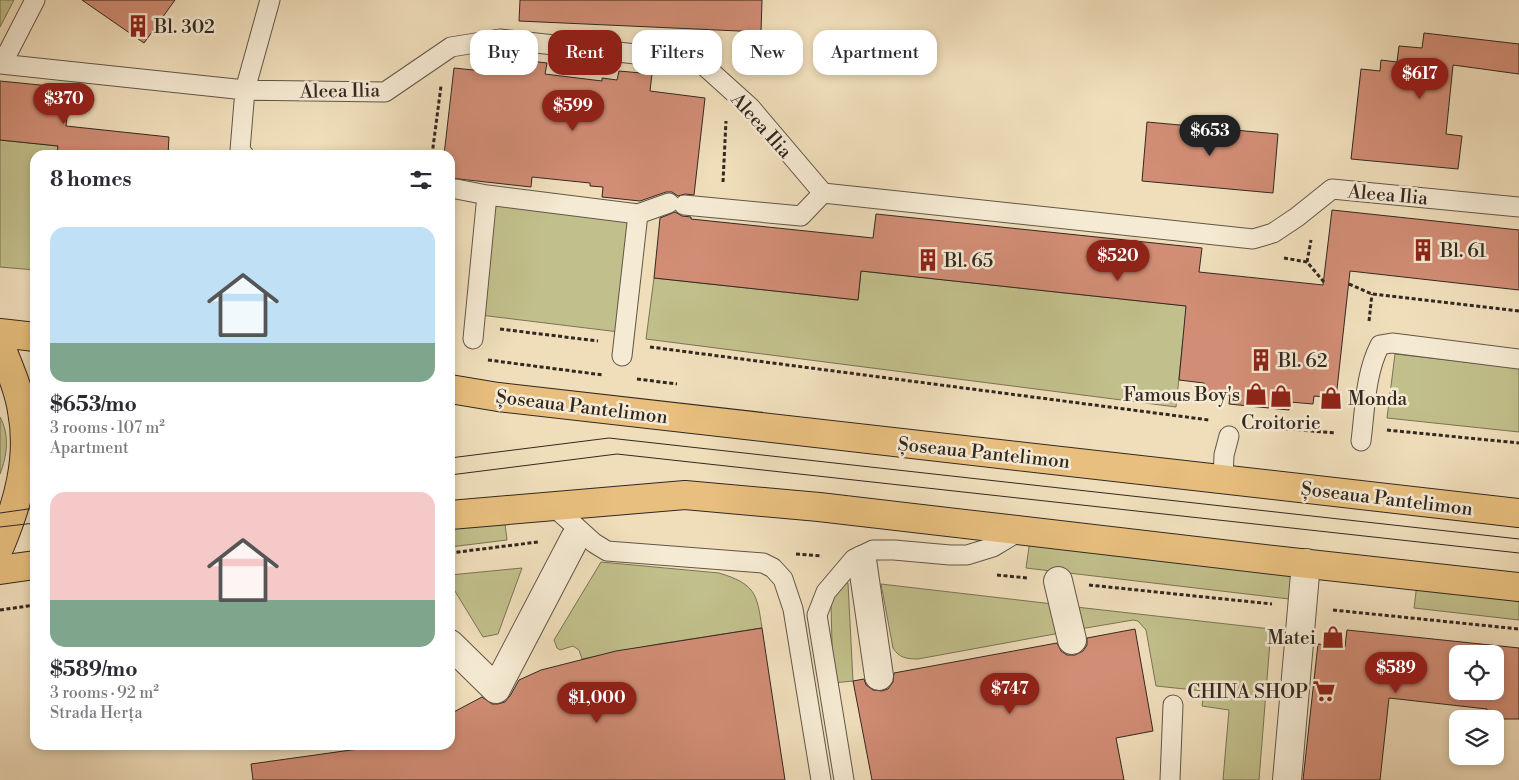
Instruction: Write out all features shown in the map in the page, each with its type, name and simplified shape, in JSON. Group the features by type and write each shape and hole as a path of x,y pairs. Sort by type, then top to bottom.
{"main road":[{"path":"0,333 30,336"},
{"path":"0,344 22,410 26,445 20,491 0,546"},
{"name":"Șoseaua Pantelimon","path":"455,391 1519,513"},
{"path":"455,515 685,495 819,506 1306,564 1519,586"},
{"path":"0,570 30,566"}],"street":[{"path":"455,649 496,689 575,538"},
{"path":"862,560 878,676"},
{"path":"1287,780 1306,564"},
{"path":"1058,581 1072,640"}],"lane":[{"path":"1,64 36,0"},
{"path":"240,150 245,90 270,0"},
{"name":"Aleea Ilia","path":"1,64 245,90 385,92 451,47 500,39 700,61 750,107 823,192 1253,239 1273,233 1297,217 1332,189 1519,207"},
{"path":"456,189 487,195 638,214 677,204 802,216 823,192"},
{"path":"473,332 487,195"},
{"path":"623,350 638,214"},
{"path":"1361,436 1374,356 1380,345 1392,343 1519,359"},
{"path":"1223,479 1224,455 1229,436"},
{"path":"553,506 607,551 763,564 773,568 783,578 793,609 821,780"},
{"path":"844,780 817,615 826,592 854,559 873,550 968,555 993,547 1021,530"},
{"path":"1170,780 1173,705"}],"path":[{"path":"433,150 442,80"},
{"path":"722,192 727,112"},
{"path":"1349,284 1372,294 1519,311"},
{"path":"473,332 1218,421"},
{"path":"1247,425 1267,428"},
{"path":"1361,436 1390,430 1519,443"},
{"path":"0,610 30,606"},
{"path":"1302,608 1519,628"}],"shaded area":[{"path":"0,0 14,0 0,27"},
{"path":"0,140 58,146 58,150 30,150 30,270 0,267"},
{"path":"494,204 632,221 619,332 480,315"},
{"path":"861,271 1196,307 1183,339 1176,407 646,339 654,278 858,300"},
{"path":"1395,354 1519,368 1519,432 1387,418"},
{"path":"0,417 5,431 6,446 0,474"},
{"path":"504,516 507,540 455,546 455,521"},
{"path":"1030,540 1293,571 1289,599 1026,568"},
{"path":"601,562 719,573 731,577 747,586 756,598 762,628 659,644 582,659 579,650 573,646 560,650 557,648 554,640"},
{"path":"522,568 498,634 483,637 455,591 455,575"},
{"path":"848,583 853,681 833,683 831,605 836,591"},
{"path":"881,584 1053,604 1060,633 918,659 907,658 898,654 893,648"},
{"path":"1417,584 1519,595 1519,620 1414,608"},
{"path":"1076,607 1271,629 1259,780 1223,780 1229,710 1202,706 1204,691 1156,686 1146,630 1138,621 1133,620 1080,629"}],"building":[{"name":"Bl. 302","path":"82,0 175,0 144,43"},
{"path":"520,0 762,0 761,30 732,31 519,21"},
{"path":"1424,33 1519,44 1519,74 1453,65 1446,134 1462,136 1458,169 1351,159 1361,69 1380,71 1381,60 1397,62 1399,46 1422,48"},
{"path":"538,62 547,63 545,74 548,75 602,81 602,78 617,80 618,75 622,75 622,71 632,72 632,75 652,75 650,91 705,98 694,195 685,194 678,196 672,192 666,192 640,201 602,197 603,187 590,186 590,183 532,177 531,187 455,179 455,150 445,150 454,68 470,70 470,75 538,75"},
{"path":"0,81 70,88 66,126 169,137 168,150 58,150 58,146 0,140"},
{"path":"1147,122 1278,134 1273,193 1142,181"},
{"path":"1332,210 1519,230 1519,290 1350,271 1336,398 1314,396 1313,404 1290,402 1289,410 1229,404 1230,395 1202,392 1204,383 1179,380 1186,306 861,271 858,300 654,278 660,218 675,212 682,216 691,217 691,219 873,238 876,214 1202,248 1199,272 1323,285"},
{"path":"762,628 785,780 253,780 251,764 351,750 455,750 455,711 482,697 492,704 505,702 519,680 541,670 616,651"},
{"path":"1135,629 1153,731 1116,738 1124,780 872,780 853,681 864,679 866,685 873,690 882,691 888,689 893,682 894,673 1057,643 1061,651 1067,655 1075,655 1083,651 1087,645 1087,638"},
{"path":"1347,630 1490,645 1449,645 1449,700 1504,700 1504,646 1519,648 1519,719 1504,719 1504,710 1487,710 1389,698 1380,780 1303,780 1318,644 1345,647"}],"tram line":[{"path":"455,457 609,438 1519,539"},
{"path":"455,474 617,454 1519,553"},
{"path":"0,513 30,509"},
{"path":"0,527 30,524"}],"place":[{"name":"Bl. 302","path":"138,26"},
{"name":"Bl. 61","path":"1423,250"},
{"name":"Bl. 65","path":"928,260"},
{"name":"Bl. 62","path":"1261,360"},
{"name":"Famous Boy's","path":"1256,394"},
{"name":"Croitorie","path":"1281,396"},
{"name":"Monda","path":"1331,398"},
{"name":"Matei","path":"1333,637"},
{"name":"CHINA SHOP","path":"1324,691"}]}
